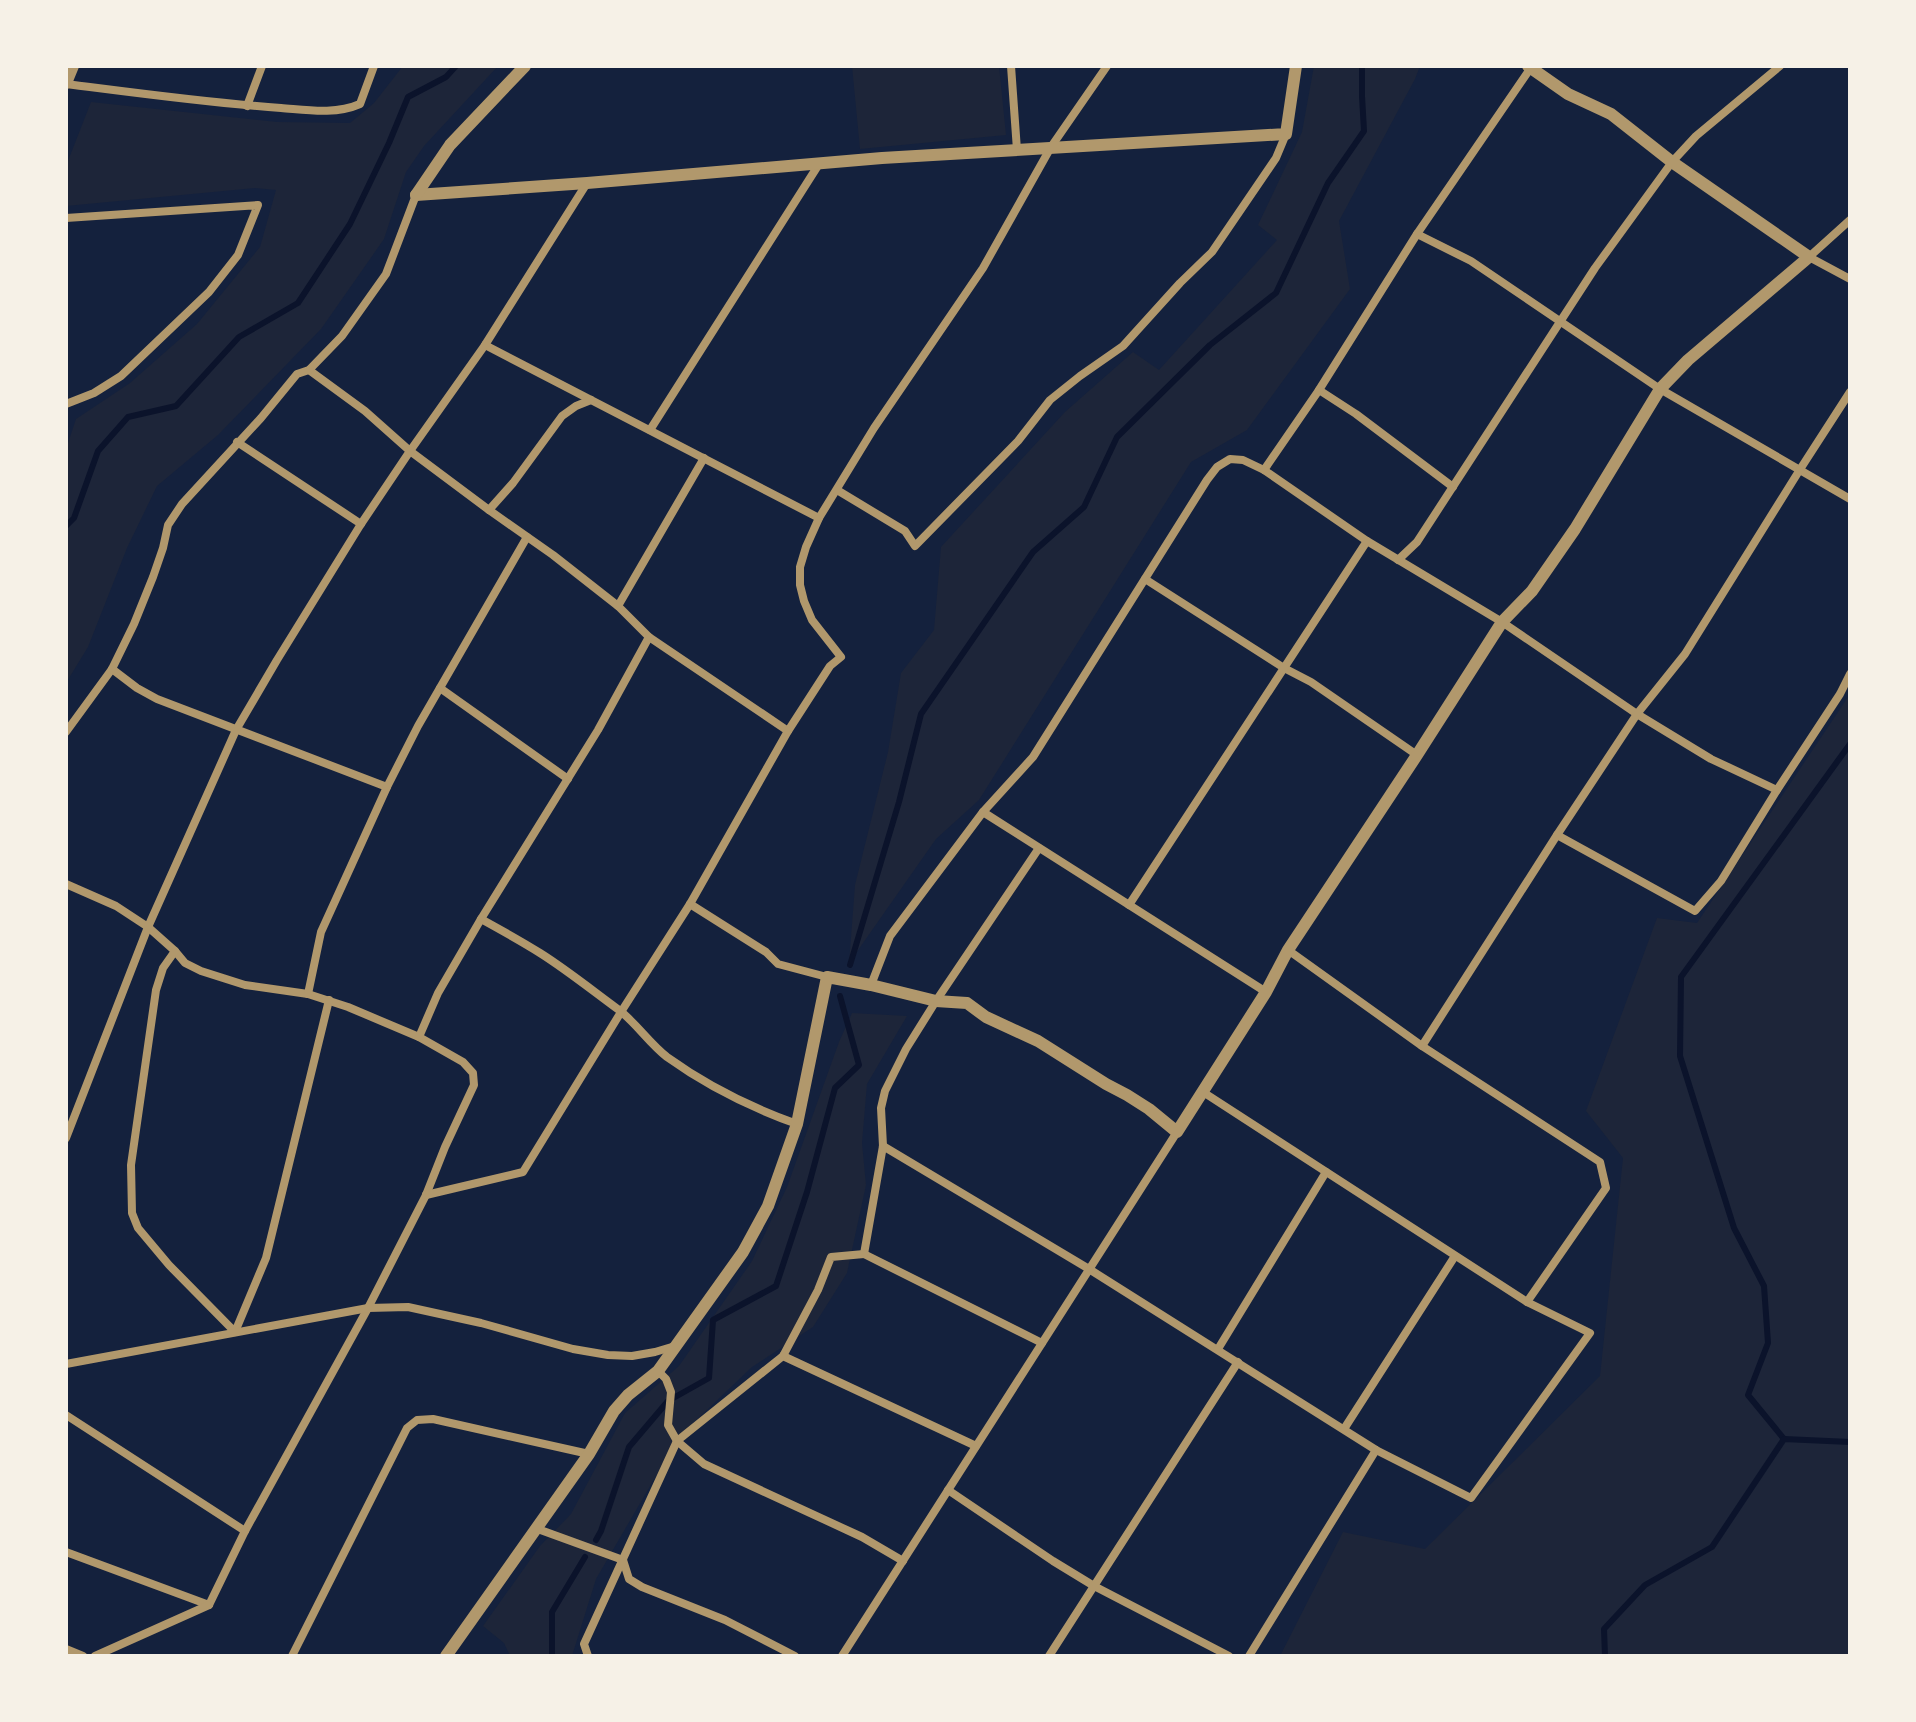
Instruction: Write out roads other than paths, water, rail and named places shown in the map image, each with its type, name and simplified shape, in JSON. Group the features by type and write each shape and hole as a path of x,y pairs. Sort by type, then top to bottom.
{"street":[{"path":"73,66 66,83 247,106 327,111 345,110 360,104 374,66"},
{"path":"247,106 262,66"},
{"path":"66,732 112,669 153,577 168,525 182,504 297,374 309,370 342,336 386,274 416,195 450,145 525,66"},
{"path":"1011,66 1017,150"},
{"path":"426,1195 523,1172 690,904 788,731 830,666 841,657 812,620 800,585 800,567 819,518 874,428 983,268 1051,147 1107,66"},
{"path":"837,490 905,531 915,546 1018,441 1050,400 1123,346 1212,252 1276,158 1286,134 1296,66"},
{"path":"1264,470 1530,66 1568,94 1611,114 1672,162 1809,257 1850,279"},
{"path":"1398,560 1417,542 1595,268 1672,162 1696,136 1780,66"},
{"path":"416,195 1051,147 1286,134"},
{"path":"650,430 819,164"},
{"path":"66,1138 148,927 236,730 361,524 485,345 587,183"},
{"path":"66,218 258,205 238,255 209,292 121,376 94,393 66,404"},
{"path":"842,1656 1203,1092 1266,992 1288,950 1502,622 1532,591 1575,529 1660,389 1688,360 1850,220"},
{"path":"1417,234 1471,261 1660,389 1850,499"},
{"path":"485,345 819,518"},
{"path":"309,370 365,411 410,451 618,606 649,637 788,731"},
{"path":"1319,390 1453,487"},
{"path":"1422,1046 1637,714 1685,654 1850,392"},
{"path":"489,510 562,416 591,400"},
{"path":"237,442 361,524"},
{"path":"618,606 704,458"},
{"path":"871,985 890,936 983,812 1033,757 1217,467 1230,459 1243,460 1264,470 1367,541 1502,622 1637,714 1711,759 1777,790"},
{"path":"308,994 321,932 387,787 412,737 527,537"},
{"path":"1129,905 1367,541"},
{"path":"1145,579 1311,682 1417,755"},
{"path":"419,1037 438,993 598,730 649,637"},
{"path":"112,669 157,699 387,787"},
{"path":"1557,835 1695,911 1721,881 1850,674"},
{"path":"440,688 568,779"},
{"path":"983,812 1266,992"},
{"path":"864,1254 883,1146 881,1108 885,1091 906,1049 936,1001 1039,848"},
{"path":"66,884 116,906 148,927 185,963 201,971 245,985 329,1000 419,1037 463,1062 473,1073 474,1085 426,1195 368,1308 245,1531 209,1605 95,1656"},
{"path":"690,904 766,952 778,964 936,1001 967,1003 986,1017 1038,1041 1149,1109 1177,1132"},
{"path":"481,919 541,953 621,1012 667,1057 766,1113 797,1124"},
{"path":"1288,950 1422,1046 1600,1162 1606,1188 1527,1302"},
{"path":"175,951 163,968 156,990 131,1165 132,1213 138,1228 169,1265 235,1332"},
{"path":"446,1656 589,1454 614,1411 628,1395 658,1371 743,1252 768,1206 797,1124 827,977"},
{"path":"235,1332 266,1258 329,1000"},
{"path":"883,1146 1089,1269 1376,1450 1471,1498 1590,1333 1527,1302 1203,1092"},
{"path":"1218,1349 1326,1172"},
{"path":"588,1656 584,1644 677,1441 783,1356 818,1290 831,1257 864,1254 1042,1343"},
{"path":"1344,1429 1455,1256"},
{"path":"66,1364 368,1308 408,1307 608,1355 632,1356 676,1346"},
{"path":"783,1356 976,1446"},
{"path":"1049,1656 1238,1362"},
{"path":"658,1371 666,1379 671,1392 668,1425 677,1441 704,1464 862,1537 903,1561"},
{"path":"66,1415 245,1531"},
{"path":"292,1656 407,1428 417,1420 433,1419 589,1454"},
{"path":"1249,1656 1376,1450"},
{"path":"948,1490 1094,1586 1229,1656"},
{"path":"535,1528 623,1560"},
{"path":"66,1552 209,1605"},
{"path":"623,1560 629,1579 725,1620 795,1656"},
{"path":"66,1649 83,1656"}],"waterway":[{"path":"66,526 74,518 98,451 128,417 176,406 239,337 298,303 350,224 408,97 446,77 456,66"},
{"path":"850,965 899,802 921,714 1033,552 1084,507 1117,437 1210,345 1276,293 1328,183 1364,131 1362,66"},
{"path":"1784,1439 1748,1395 1768,1343 1764,1286 1734,1228 1680,1056 1681,977 1850,744"},
{"path":"596,1540 629,1447 668,1401 709,1378 713,1320 776,1286 807,1192 835,1088 859,1065 840,996"},
{"path":"1605,1656 1604,1629 1645,1585 1712,1547 1784,1439 1850,1442"},
{"path":"552,1656 552,1612 585,1557"}]}
